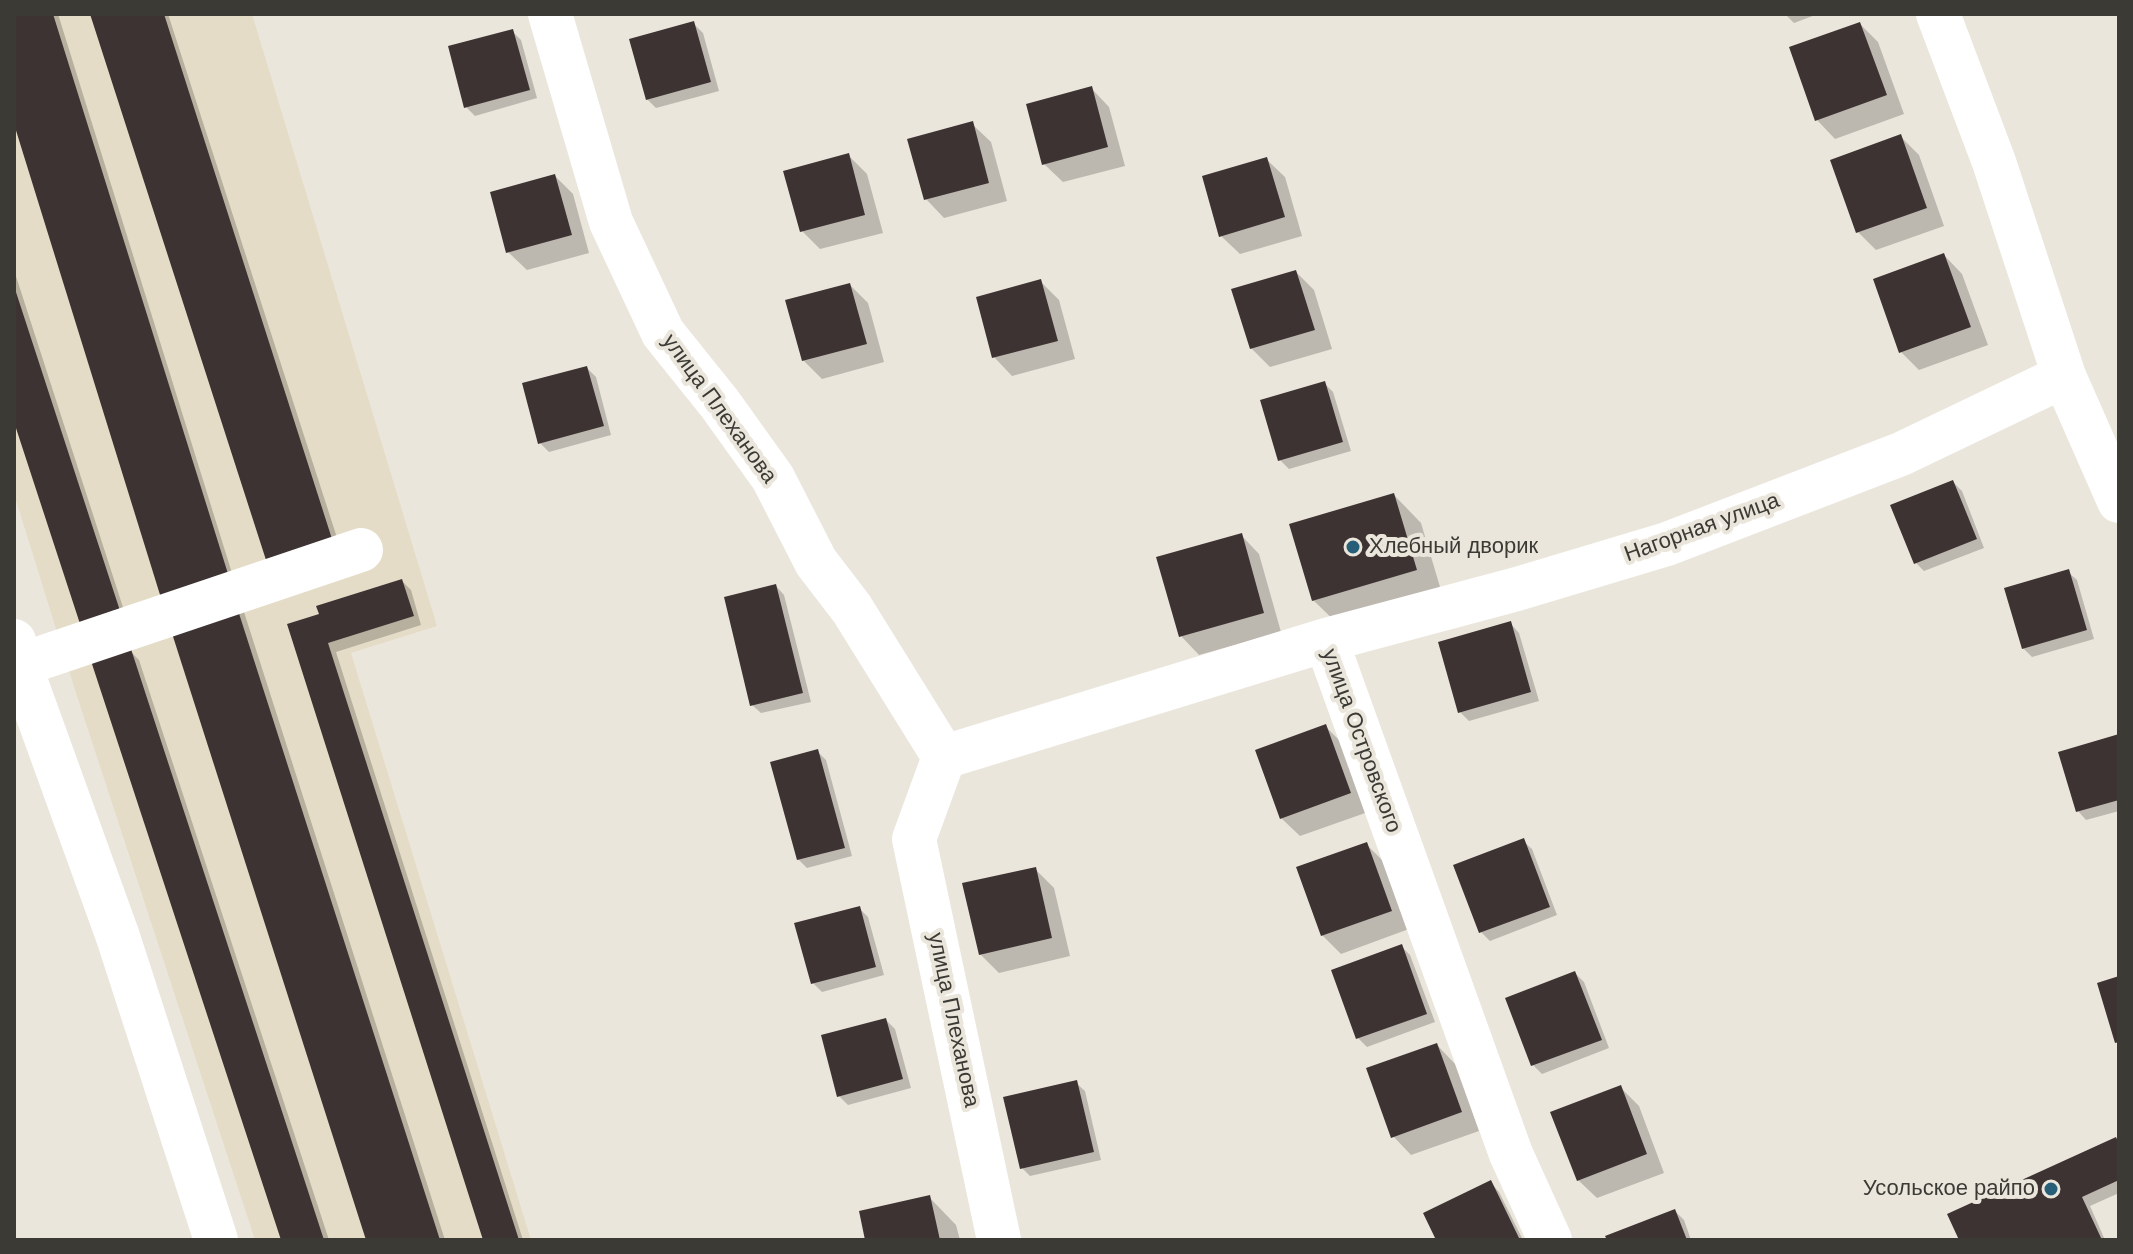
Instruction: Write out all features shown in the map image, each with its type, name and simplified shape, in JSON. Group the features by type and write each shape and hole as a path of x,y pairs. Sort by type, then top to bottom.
{"street":[{"name":"улица Плеханова","path":"550,14 611,222 663,333 720,404 773,478 816,562 852,609 944,757 914,839 999,1240"},
{"path":"1938,14 1994,162 2064,376 2119,501"},
{"name":"Нагорная улица","path":"1326,640 1517,589 1667,544 1901,454 2064,376"},
{"path":"216,1240 118,937 16,657 361,550"},
{"name":"улица Островского","path":"944,757 1326,640 1511,1154 1550,1240"}],"shaded area":[{"path":"14,14 252,14 437,626 351,653 531,1240 255,1240 14,494"}],"building":[{"path":"14,14 53,14 229,577 161,598 14,124"},
{"path":"90,14 164,14 332,539 266,560"},
{"path":"694,21 711,82 646,100 629,39"},
{"path":"1860,22 1887,95 1815,121 1789,47"},
{"path":"513,29 530,90 464,108 448,46"},
{"path":"1092,86 1108,147 1042,165 1026,104"},
{"path":"973,121 989,183 924,200 907,139"},
{"path":"1901,134 1927,208 1856,233 1830,160"},
{"path":"849,153 865,215 800,232 783,171"},
{"path":"1267,157 1285,217 1219,237 1202,176"},
{"path":"555,174 572,235 506,253 490,192"},
{"path":"1944,253 1971,327 1899,353 1873,279"},
{"path":"1296,270 1315,330 1250,349 1231,289"},
{"path":"1041,279 1058,341 992,358 976,297"},
{"path":"850,283 867,344 802,361 785,300"},
{"path":"14,286 123,620 83,633 14,422"},
{"path":"587,366 604,426 538,444 522,383"},
{"path":"1325,381 1343,442 1278,461 1260,400"},
{"path":"1953,480 1977,539 1914,564 1890,505"},
{"name":"Хлебный дворик","path":"1394,493 1417,570 1312,601 1289,524"},
{"path":"1242,533 1264,613 1179,637 1156,557"},
{"path":"2069,569 2087,630 2022,649 2004,588"},
{"path":"402,579 414,616 328,643 519,1240 483,1240 287,624 319,614 316,606"},
{"path":"776,584 803,693 750,706 724,597"},
{"path":"235,601 440,1240 366,1240 169,624"},
{"path":"1511,621 1531,692 1458,713 1438,642"},
{"path":"131,649 324,1240 281,1240 91,661"},
{"path":"1326,724 1351,793 1280,819 1255,750"},
{"path":"2119,734 2119,800 2076,812 2058,752"},
{"path":"818,749 845,848 797,860 770,762"},
{"path":"1524,838 1550,907 1479,933 1453,865"},
{"path":"1367,842 1392,911 1321,936 1296,867"},
{"path":"1036,867 1052,938 979,955 962,883"},
{"path":"860,906 876,967 811,984 794,923"},
{"path":"1402,944 1427,1014 1356,1039 1331,970"},
{"path":"1575,971 1602,1040 1531,1066 1505,998"},
{"path":"2119,976 2119,1042 2115,1043 2097,983"},
{"path":"886,1018 903,1079 837,1097 821,1035"},
{"path":"1437,1043 1462,1112 1391,1138 1366,1068"},
{"path":"1077,1080 1094,1152 1020,1169 1003,1097"},
{"path":"1621,1085 1647,1154 1577,1181 1550,1112"},
{"name":"Усольское райпо","path":"2116,1137 2119,1144 2119,1180 2082,1197 2102,1240 1959,1240 1947,1214"},
{"path":"1491,1180 1520,1240 1436,1240 1423,1213"},
{"path":"930,1195 940,1240 865,1240 859,1211"},
{"path":"1675,1209 1687,1240 1607,1240 1605,1236"}],"place":[{"name":"Хлебный дворик","path":"1353,547"},
{"name":"Усольское райпо","path":"2051,1189"}]}
